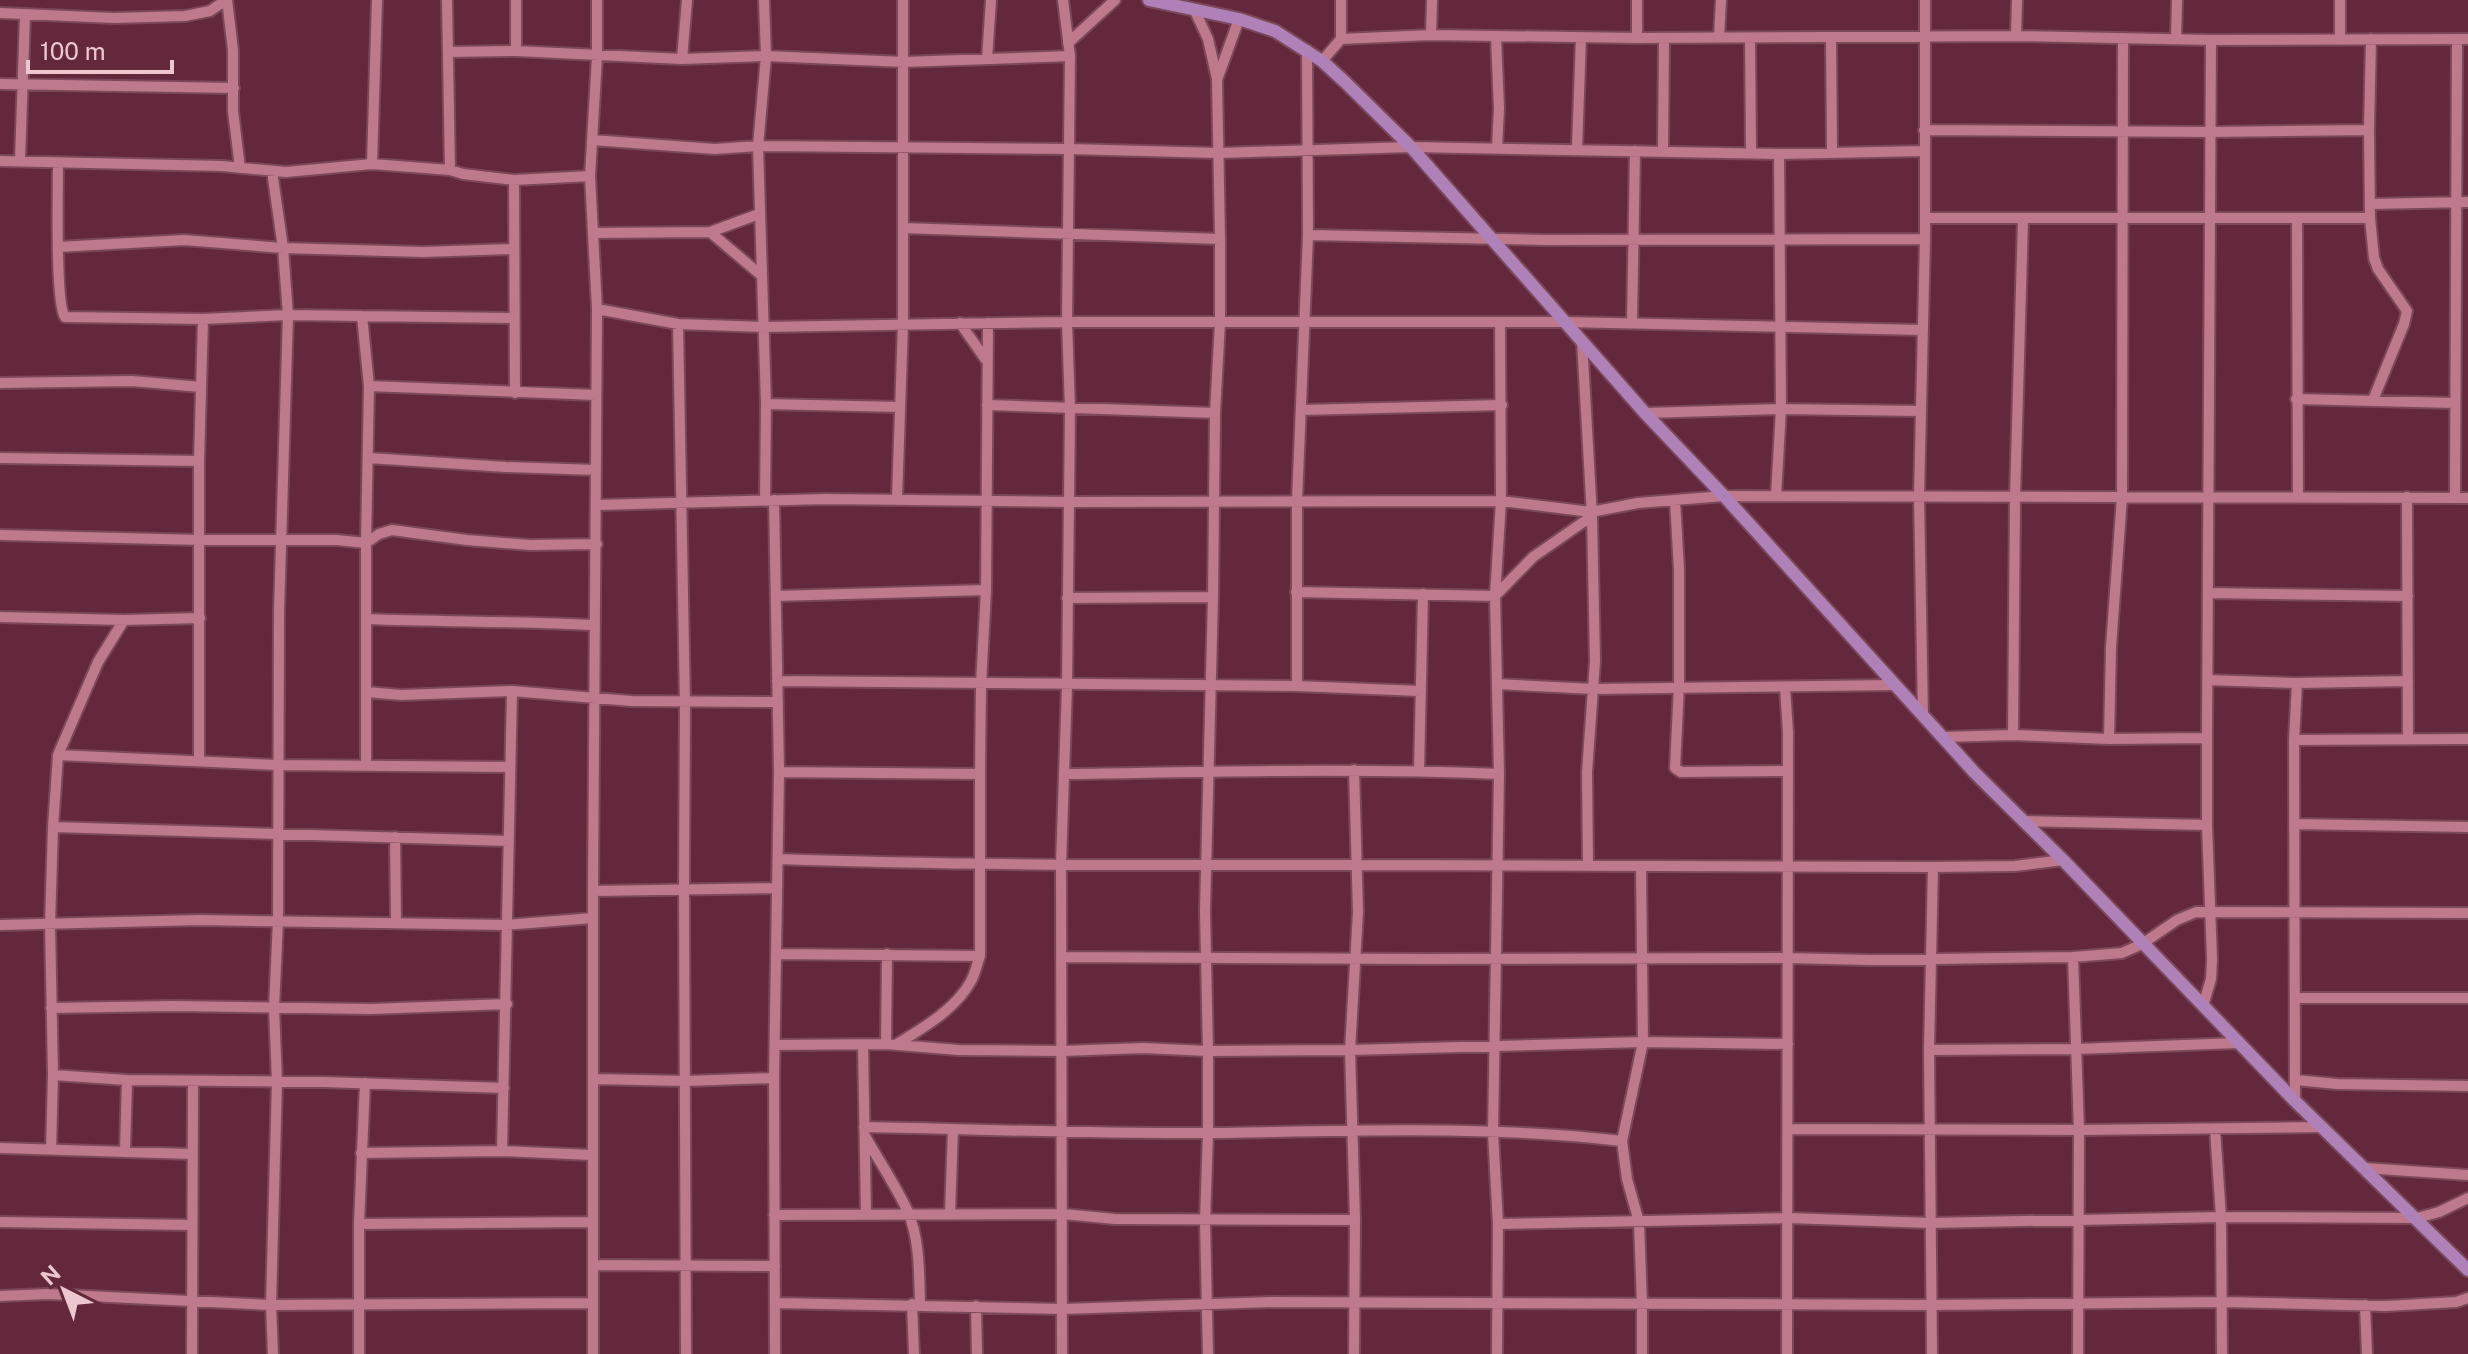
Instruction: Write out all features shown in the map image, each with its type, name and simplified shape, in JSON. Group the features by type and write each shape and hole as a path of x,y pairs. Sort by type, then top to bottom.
{"main road":[{"path":"1149,0 1239,19 1275,31 1322,61 1411,147 1645,413 1942,737 2295,1101 2468,1270"}],"street":[{"path":"0,13 114,18 185,16 210,11 227,0 233,50 233,111 240,168"},
{"path":"372,164 377,0"},
{"path":"447,0 450,170"},
{"path":"516,0 516,51"},
{"path":"593,1354 597,309 590,176 597,0"},
{"path":"682,59 687,0"},
{"path":"764,0 766,56 758,146 759,214 776,596 779,772 774,1078 775,1354"},
{"path":"897,499 903,323 903,0"},
{"path":"987,59 991,0"},
{"path":"1062,1354 1061,865 1067,685 1070,409 1067,322 1070,56 1063,0"},
{"path":"1068,43 1115,0"},
{"path":"1322,61 1341,39 1341,0"},
{"path":"1431,35 1432,0"},
{"path":"1637,0 1637,38"},
{"path":"1719,37 1721,0"},
{"path":"1923,716 1919,496 1925,239 1925,0"},
{"path":"2016,36 2017,0"},
{"path":"2176,39 2177,0"},
{"path":"2340,0 2340,39"},
{"path":"1194,9 1208,39 1217,79 1220,239 1205,957 1208,1354"},
{"path":"20,160 25,15"},
{"path":"1217,79 1239,19"},
{"path":"1341,39 1431,35 2463,39 2455,498"},
{"path":"1496,37 1497,148"},
{"path":"1577,149 1581,37"},
{"path":"1663,151 1664,38"},
{"path":"1750,38 1751,152"},
{"path":"1831,38 1832,151"},
{"path":"2109,739 2111,647 2122,497 2123,38"},
{"path":"2371,39 2370,218 2376,266 2407,311 2373,400"},
{"path":"2203,1006 2211,979 2207,738 2211,40"},
{"path":"1297,686 1297,501 1308,235 1307,50"},
{"path":"448,52 516,51 682,59 766,56 904,62 1070,56"},
{"path":"0,84 234,88"},
{"path":"1924,130 2369,130"},
{"path":"592,140 702,148 905,147 1219,153 1411,147 1779,154 1925,151"},
{"path":"1632,323 1635,151"},
{"path":"1776,496 1781,409 1779,154"},
{"path":"0,161 222,166 272,171 372,164 450,170 514,180 590,176"},
{"path":"58,163 58,247 61,312 65,317 203,319 288,315 514,318"},
{"path":"272,171 283,248 288,315 277,765 273,1354"},
{"path":"514,180 515,393"},
{"path":"2371,204 2462,202"},
{"path":"593,233 710,232 759,214"},
{"path":"1925,218 2370,218"},
{"path":"2297,218 2298,497"},
{"path":"2013,735 2015,497 2023,219"},
{"path":"903,228 1220,239"},
{"path":"710,232 762,276"},
{"path":"1308,235 1925,239"},
{"path":"58,247 184,240 283,248 423,252 513,249"},
{"path":"597,309 678,324 764,327 903,323 1303,321 1566,322 1923,330"},
{"path":"362,316 369,386 366,766"},
{"path":"199,761 199,461 203,319"},
{"path":"1497,1354 1498,1224 1493,1133 1499,774 1495,596 1501,501 1500,322"},
{"path":"960,323 987,362"},
{"path":"891,1044 924,1028 950,1006 971,982 980,956 981,685 986,590 988,323"},
{"path":"678,324 685,703 686,1354"},
{"path":"1582,341 1591,514 1594,689 1587,772 1588,865"},
{"path":"0,383 132,381 201,387"},
{"path":"369,386 596,395"},
{"path":"2296,399 2455,403"},
{"path":"766,404 900,407"},
{"path":"987,405 1215,413"},
{"path":"1301,410 1502,405"},
{"path":"1645,413 1781,409 1921,411"},
{"path":"0,458 199,461"},
{"path":"369,458 596,470"},
{"path":"597,505 897,499 1069,502 1501,501 1591,514 1638,503 1724,496 2468,498"},
{"path":"2407,497 2408,738"},
{"path":"1675,500 1679,570 1675,768 1681,772 1788,771"},
{"path":"1296,592 1495,596 1533,557 1591,514"},
{"path":"0,535 366,543 392,530 530,545 597,544"},
{"path":"776,596 986,590"},
{"path":"2209,593 2408,596"},
{"path":"1419,771 1423,594"},
{"path":"1067,598 1213,597"},
{"path":"0,617 200,618"},
{"path":"366,619 594,625"},
{"path":"51,1149 50,924 58,755 98,662 124,620"},
{"path":"2208,680 2297,683 2408,681"},
{"path":"777,681 1297,686 1420,691"},
{"path":"2295,1101 2294,740 2297,683"},
{"path":"1497,684 1594,689 1895,685"},
{"path":"1785,688 1788,771 1787,1354"},
{"path":"367,692 401,695 512,691 685,703 778,702"},
{"path":"502,1151 512,691"},
{"path":"1942,737 2207,738"},
{"path":"2294,740 2468,739"},
{"path":"58,755 277,765 510,767"},
{"path":"1064,774 1354,770 1499,774"},
{"path":"1354,770 1356,958 1350,1050 1355,1220 1354,1354"},
{"path":"779,772 980,774"},
{"path":"2024,821 2207,825"},
{"path":"2294,824 2468,827"},
{"path":"53,827 509,841"},
{"path":"395,837 396,923"},
{"path":"779,859 1206,867 1933,867 2015,866 2063,860"},
{"path":"1641,866 1643,1042 1622,1141 1627,1179 1639,1222 1642,1354"},
{"path":"1932,1354 1929,1050 1933,867"},
{"path":"593,891 776,888"},
{"path":"1061,957 1931,960 2073,957 2110,955 2142,944 2177,920 2209,910 2468,913"},
{"path":"0,925 199,920 506,925 593,918"},
{"path":"776,954 980,956"},
{"path":"887,954 891,1044"},
{"path":"2073,957 2079,1130 2078,1354"},
{"path":"2295,998 2468,998"},
{"path":"51,1008 411,1008 507,1004"},
{"path":"775,1045 891,1044 959,1050 1143,1048 1208,1051 1643,1042 1788,1044"},
{"path":"1929,1050 2238,1043"},
{"path":"863,1045 866,1214"},
{"path":"53,1075 127,1080 504,1088"},
{"path":"593,1079 686,1081 774,1078"},
{"path":"125,1151 127,1080"},
{"path":"2296,1080 2337,1084 2468,1086"},
{"path":"192,1354 193,1081"},
{"path":"359,1354 359,1224 365,1083"},
{"path":"1788,1129 2323,1127"},
{"path":"864,1132 953,1129 1208,1133 1427,1129 1560,1134 1622,1141"},
{"path":"950,1214 953,1129"},
{"path":"2215,1129 2221,1217 2222,1354"},
{"path":"864,1132 909,1213 915,1238 919,1268 914,1354"},
{"path":"0,1148 191,1154"},
{"path":"361,1153 502,1151 592,1155"},
{"path":"2365,1168 2468,1175"},
{"path":"1498,1224 1788,1218 1931,1223 2221,1217 2417,1218 2439,1212 2468,1198"},
{"path":"774,1215 1063,1214 1115,1219 1205,1221 1355,1220"},
{"path":"0,1222 191,1225"},
{"path":"359,1224 593,1222"},
{"path":"593,1265 775,1266"},
{"path":"0,1296 48,1294 271,1305 593,1303"},
{"path":"776,1303 1063,1309 1206,1303 2078,1305 2223,1302 2365,1305 2456,1302 2468,1298"},
{"path":"2365,1305 2367,1354"},
{"path":"976,1306 977,1354"}]}
